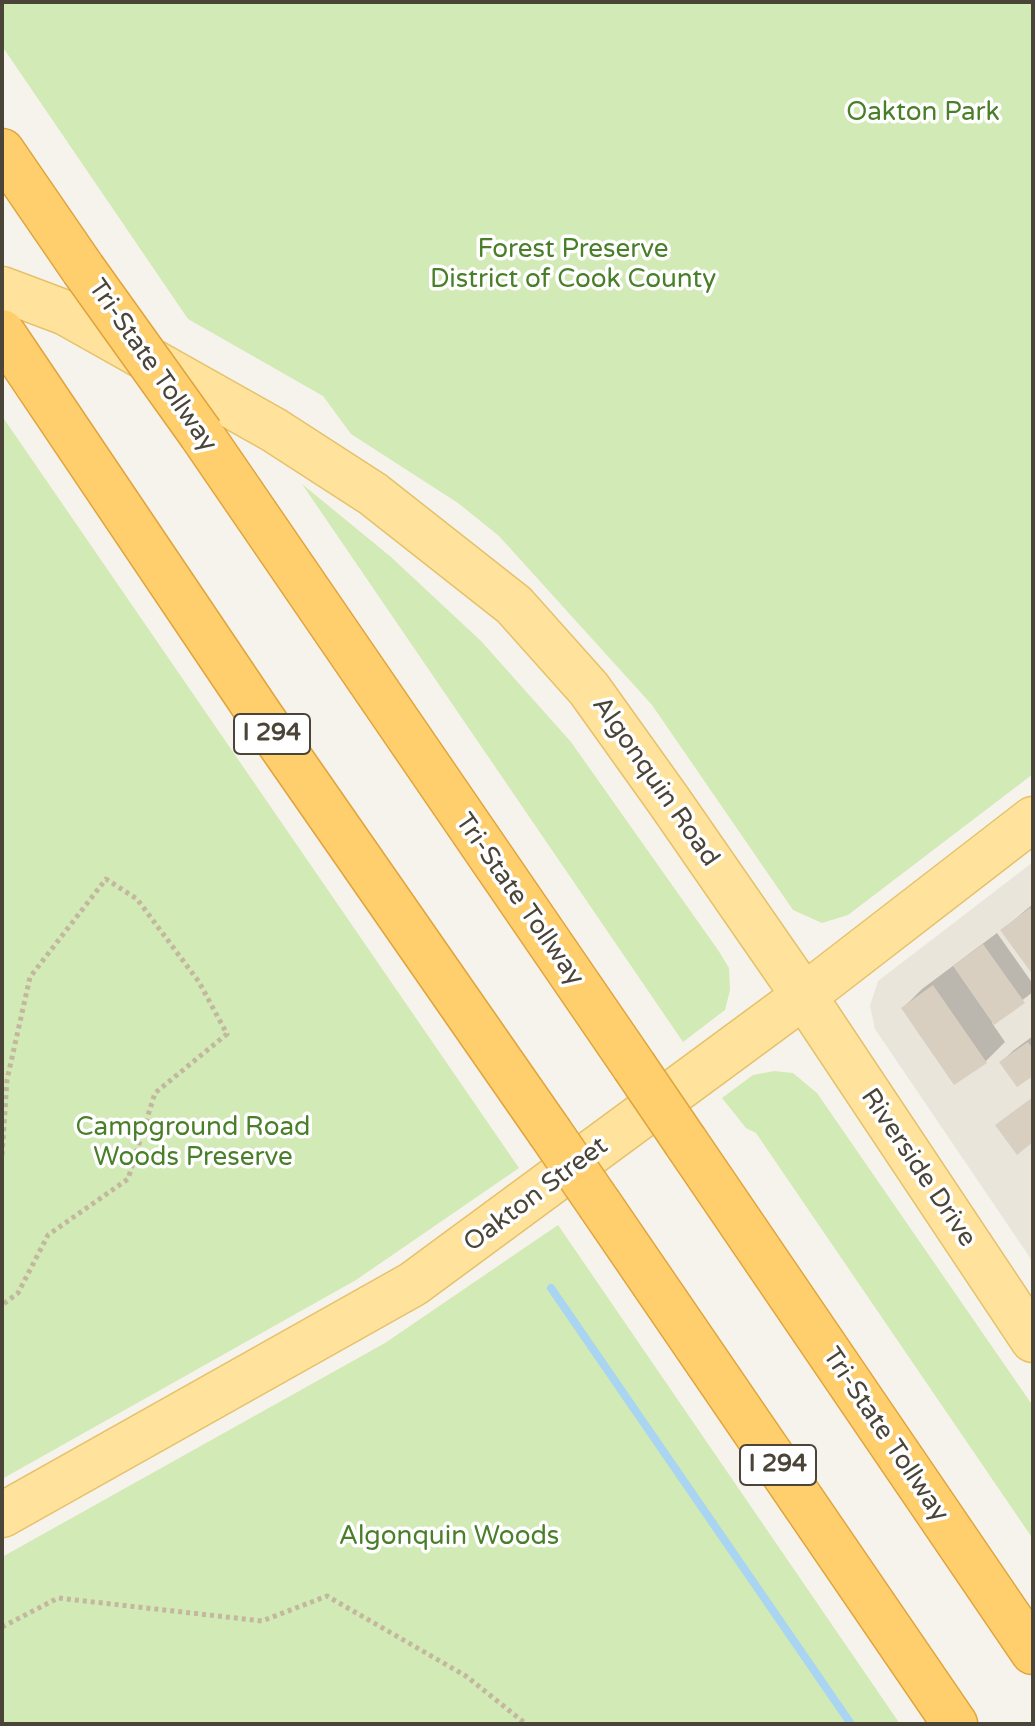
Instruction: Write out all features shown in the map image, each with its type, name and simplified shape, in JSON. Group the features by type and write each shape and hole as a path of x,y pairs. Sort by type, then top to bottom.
{"highway":[{"name":"Tri-State Tollway","path":"2,151 201,434 1033,1652"},
{"name":"I 294","path":"2,332 262,718 955,1724"}],"main road":[{"name":"Algonquin Road","path":"2,289 66,313 274,430 373,494 489,582 514,605 589,689 804,996"},
{"name":"Oakton Street","path":"2,1515 413,1284 804,996 1033,819"},
{"name":"Riverside Drive","path":"804,996 1033,1340"}],"path":[{"path":"2,1155 7,1080 30,977 106,879 137,899 199,982 227,1034 155,1093 128,1179 48,1235 18,1293 2,1305"},
{"path":"2,1627 58,1598 262,1621 327,1596 466,1676 526,1724"}],"shaded area":[{"path":"1033,862 1033,1262 875,1029 870,1006 878,981"}],"green space":[{"name":"Forest Preserve District of Cook County","path":"2,2 1033,2 1033,774 848,915 822,923 793,910 652,705 499,536 458,503 351,434 323,396 188,319 2,46"},
{"name":"Campground Road Woods Preserve","path":"2,416 519,1168 356,1280 2,1479"},
{"path":"302,484 391,557 481,641 571,742 718,950 729,968 730,990 725,1010 683,1042"},
{"path":"774,1071 793,1073 817,1093 1033,1406 1033,1539 756,1133 746,1128 722,1098 753,1075"},
{"name":"Algonquin Woods","path":"558,1225 900,1724 2,1724 2,1557 385,1343"}],"building":[{"path":"1030,908 1033,912 1033,975 1000,930"},
{"path":"983,944 1025,1003 994,1025 953,966"},
{"path":"933,985 987,1063 954,1085 901,1008"},
{"path":"1028,1042 1033,1049 1033,1076 1017,1087 999,1062"},
{"path":"1033,1097 1033,1142 1017,1155 995,1125"}],"waterway":[{"path":"551,1288 851,1724"}],"park label":[{"name":"Oakton Park","path":"923,113"}]}
